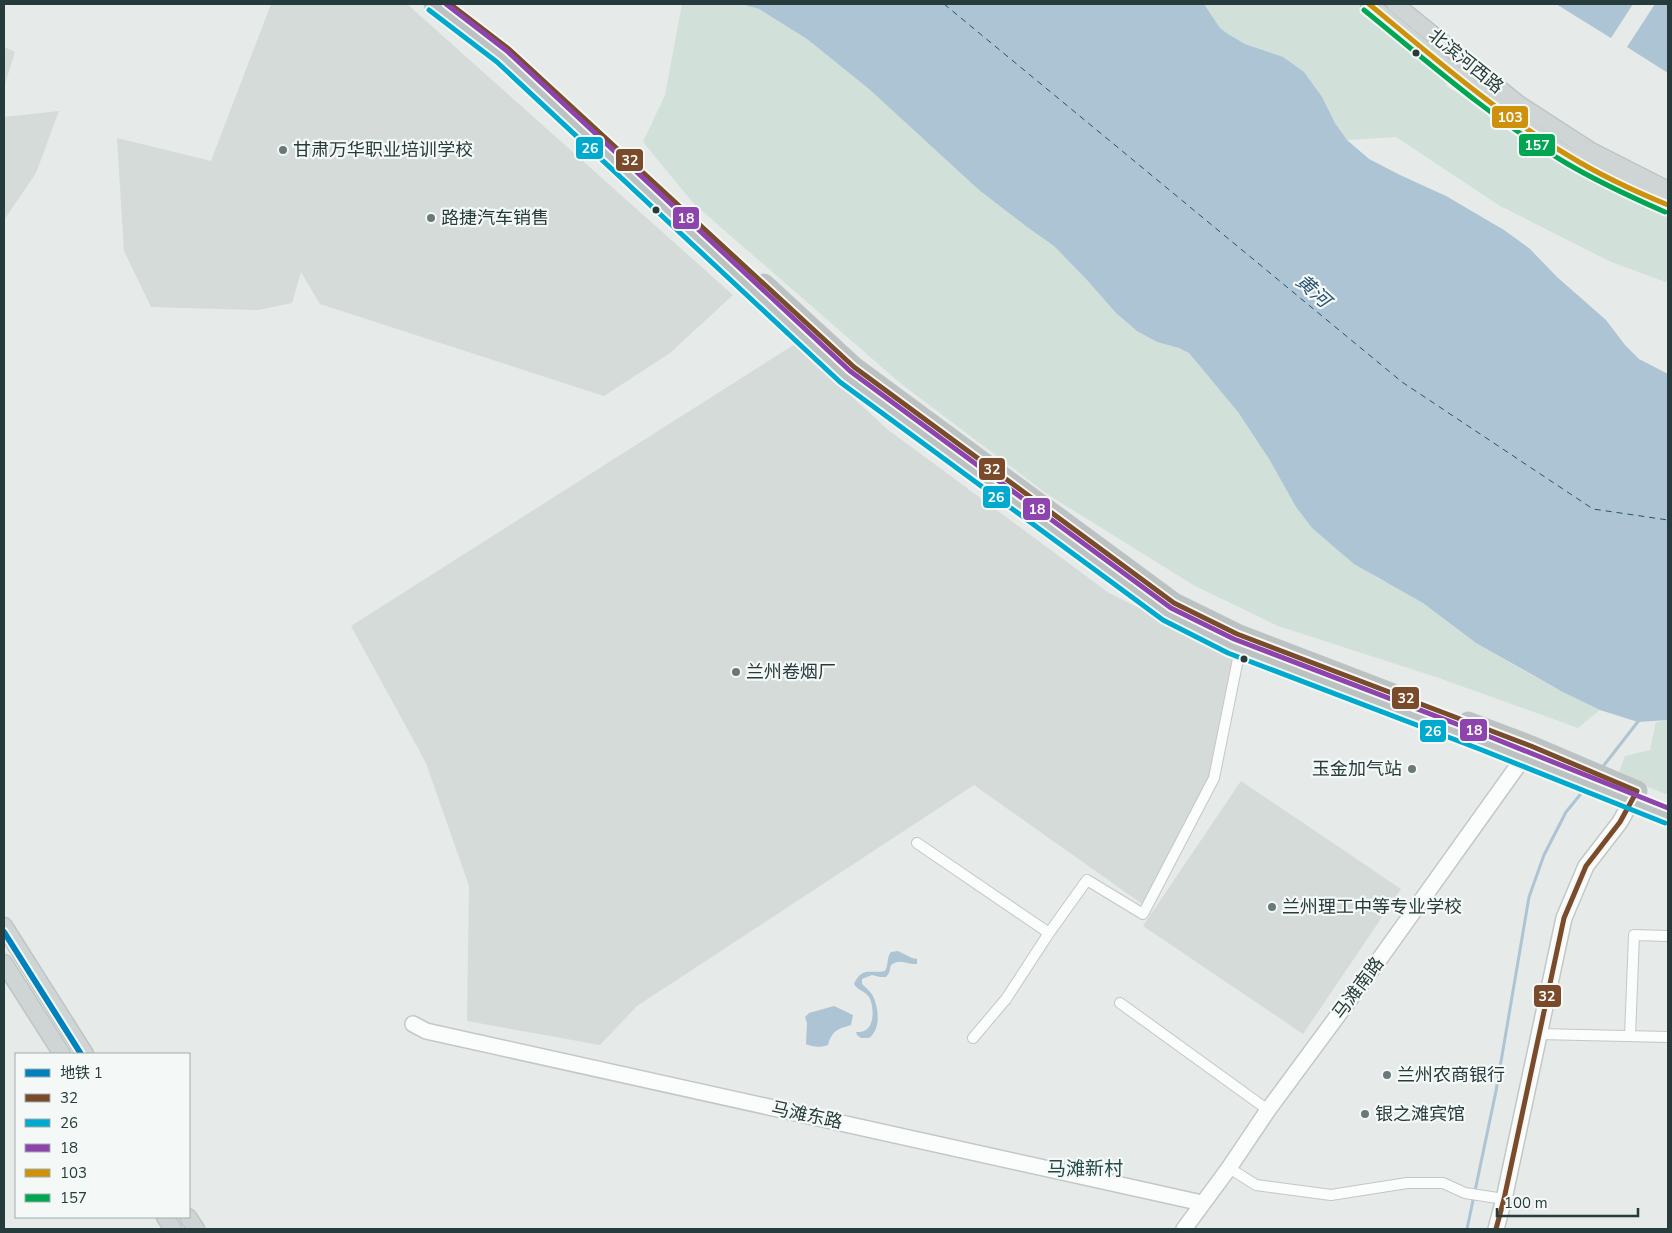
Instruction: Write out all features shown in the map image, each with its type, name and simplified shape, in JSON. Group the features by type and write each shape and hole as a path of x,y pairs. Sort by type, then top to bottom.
{"highway":[{"path":"434,4 502,56 845,377 1167,614 1240,650 1485,743 1527,753"},
{"path":"450,4 510,50 854,367 1174,603 1236,634 1634,796 1668,816"},
{"path":"1634,796 1668,802"}],"main road":[{"name":"北滨河西路","path":"1369,4 1464,82 1557,149 1629,189 1668,205"},
{"name":"北滨河西路","path":"1395,4 1518,103 1591,151 1668,190"},
{"name":"马滩南路","path":"1184,1229 1527,753"},
{"path":"1496,1229 1564,918 1586,866 1620,822 1634,796"},
{"path":"4,926 84,1053"},
{"path":"4,963 61,1053"},
{"name":"马滩东路","path":"413,1024 426,1031 1202,1203"},
{"path":"166,1218 173,1229"},
{"path":"189,1218 196,1229"}],"street":[{"path":"973,1038 1006,999 1049,933 1087,880 1143,914 1214,778 1240,650"},
{"path":"917,843 1049,933"},
{"path":"1630,1036 1634,935 1668,936"},
{"path":"1120,1003 1268,1110"},
{"path":"1539,1034 1668,1037"},
{"path":"1229,1168 1256,1185 1331,1194 1406,1183 1443,1183 1465,1193 1504,1199"}],"shaded area":[{"path":"271,4 407,4 733,295 670,353 604,396 320,304 301,272 292,303 258,310 151,307 124,251 117,138 211,161"},
{"path":"682,4 746,4 759,9 807,39 869,89 979,190 1054,246 1116,313 1137,331 1157,342 1189,353 1238,412 1269,459 1296,507 1312,528 1377,578 1401,589 1423,603 1476,643 1524,671 1600,710 1578,728 1439,678 1278,626 1195,586 1047,494 900,383 694,204 643,142 665,95"},
{"path":"1204,4 1369,4 1464,82 1445,85 1602,186 1668,212 1668,283 1611,262 1500,206 1396,137 1347,140 1335,123 1262,50 1245,44 1220,28"},
{"path":"4,47 15,52 4,87"},
{"path":"59,111 36,173 4,220 4,117"},
{"path":"795,344 887,429 1109,593 1238,657 1214,774 1145,906 974,785 637,1006 600,1045 467,1021 469,886 426,763 351,626"},
{"path":"1668,720 1668,795 1618,775 1625,756 1650,750 1656,722"},
{"name":"兰州理工中等专业学校","path":"1241,781 1401,889 1303,1034 1143,926"}],"water":[{"name":"黄河","path":"742,4 1204,4 1220,28 1228,34 1245,44 1283,57 1304,72 1322,97 1335,123 1347,140 1369,159 1446,196 1504,230 1530,249 1557,277 1606,320 1625,345 1639,359 1668,374 1668,720 1638,722 1600,710 1563,692 1476,643 1423,603 1354,564 1312,528 1296,507 1269,459 1238,412 1189,353 1157,342 1137,331 1116,313 1054,246 979,190 869,89 807,39 759,9"},
{"path":"1556,4 1633,4 1611,38"},
{"path":"1655,4 1668,4 1668,73 1627,47"},
{"path":"898,951 917,959 917,964 897,962 891,965 886,977 872,975 862,979 862,984 873,996 877,1007 878,1019 873,1034 869,1038 861,1038 856,1032 868,1029 872,1021 872,1005 869,997 854,984 863,973 885,971 889,954"},
{"path":"834,1006 853,1015 851,1025 836,1031 828,1045 817,1047 806,1044 807,1023 805,1017 809,1013"}],"waterway":[{"path":"1601,769 1640,719"},
{"path":"1467,1229 1496,1091 1529,897 1544,855 1566,812 1584,790"}],"ferry route":[{"path":"944,4 1402,382 1593,509 1668,520"}],"metro line":[{"name":"1","path":"4,932 80,1053"}],"transit line":[{"name":"18","path":"446,4 507,51 850,371 1171,608 1234,639 1488,736 1668,808"},
{"name":"32","path":"450,4 510,50 854,367 1174,603 1237,634 1531,746 1637,791 1620,822 1586,866 1564,918 1496,1229"},
{"name":"103","path":"1369,4 1441,64 1516,122 1581,163 1668,205"},
{"name":"26","path":"429,10 497,62 840,382 1163,620 1228,653 1482,750 1665,823"},
{"name":"157","path":"1364,10 1462,90 1539,146 1590,177 1665,212"}],"place":[{"name":"甘肃万华职业培训学校","path":"283,150"},
{"name":"路捷汽车销售","path":"431,218"},
{"name":"兰州卷烟厂","path":"736,672"},
{"name":"玉金加气站","path":"1412,769"},
{"name":"兰州理工中等专业学校","path":"1272,907"},
{"name":"兰州农商银行","path":"1387,1075"},
{"name":"银之滩宾馆","path":"1365,1114"}],"district":[{"name":"马滩新村","path":"1085,1169"}]}
